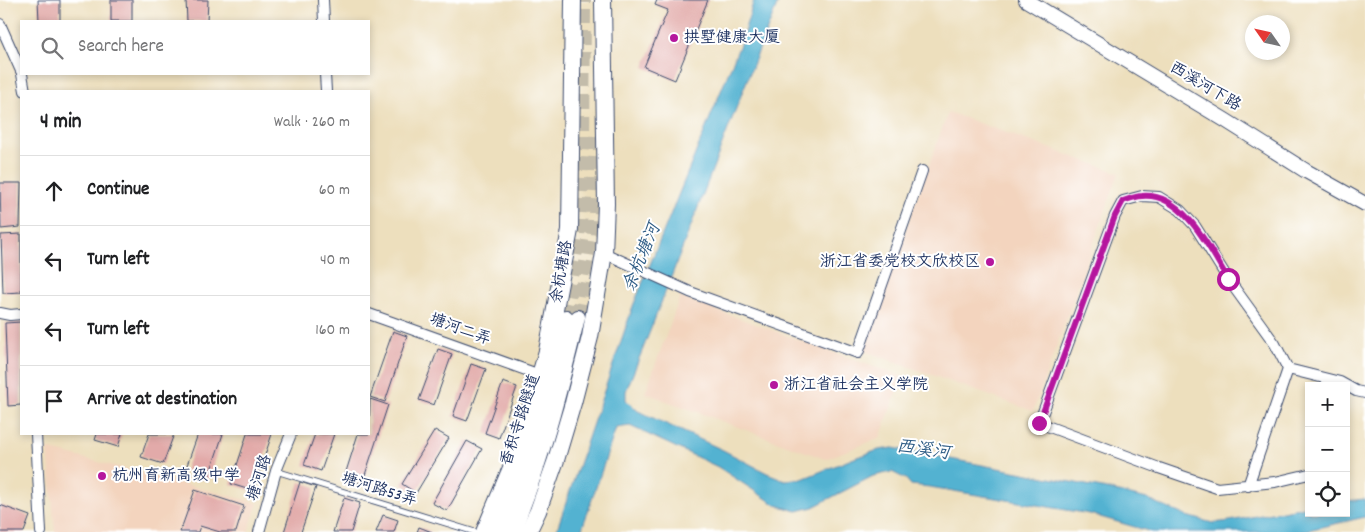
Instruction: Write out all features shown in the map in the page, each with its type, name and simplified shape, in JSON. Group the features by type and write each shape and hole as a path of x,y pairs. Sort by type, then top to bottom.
{"main road":[{"name":"余杭塘路","path":"484,532 516,456 540,375 549,342 570,230 574,0"},
{"path":"528,532 556,460 573,403 590,337 604,253 606,204 603,0"},
{"name":"西溪河下路","path":"1026,0 1306,171 1365,204"},
{"name":"香积寺路隧道","path":"499,532 534,444 572,317 562,386 542,456 513,532"}],"street":[{"path":"323,0 324,20"},
{"path":"0,24 20,69"},
{"path":"22,75 25,90"},
{"path":"325,75 326,90"},
{"path":"604,253 676,286 858,353 922,171"},
{"path":"1248,486 1288,369 1275,344 1228,279 1195,226 1180,210 1159,198 1142,196 1123,201 1115,216 1039,423 1217,488 1248,486 1275,482 1305,475"},
{"path":"0,313 20,314"},
{"name":"塘河二弄","path":"370,314 540,375"},
{"path":"1288,369 1340,382"},
{"path":"1350,390 1365,393"},
{"path":"36,435 41,532"},
{"name":"塘河路","path":"259,532 276,471 291,435"}],"lane":[{"name":"塘河路53弄","path":"276,471 475,532"}],"shaded area":[{"name":"浙江省委党校文欣校区","path":"948,112 1119,173 1033,411 862,350"},
{"name":"浙江省社会主义学院","path":"680,297 902,377 880,438 825,459 645,393"},
{"name":"杭州育新高级中学","path":"48,449 258,503 248,532 55,532"}],"water":[{"path":"754,0 779,0 626,391 626,400 638,411 785,480 802,479 857,457 893,448 1102,488 1147,499 1186,516 1213,523 1305,507 1305,517 1350,517 1350,501 1365,499 1365,517 1299,532 1152,532 1090,514 911,485 906,479 892,472 873,476 813,507 797,511 776,505 718,467 630,426 616,428 581,532 556,532 633,306 741,42"}],"building":[{"path":"38,0 60,0 60,20 39,20"},
{"path":"111,0 132,0 132,20 111,20"},
{"path":"186,0 208,0 207,20 187,20"},
{"name":"拱墅健康大厦","path":"657,0 708,0 675,80 644,67 668,10 655,5"},
{"path":"0,183 20,183 20,227 1,229"},
{"path":"20,234 20,292 3,293 1,235"},
{"path":"20,322 20,405 8,406 5,323"},
{"path":"393,331 407,336 385,402 370,397"},
{"path":"438,349 452,354 434,405 419,400"},
{"path":"471,364 486,369 467,421 453,416"},
{"path":"503,382 517,387 499,438 485,433"},
{"path":"370,399 388,405 362,484 344,478 358,435 370,435"},
{"path":"435,430 449,438 416,493 402,484"},
{"path":"97,435 122,435 118,447 95,440"},
{"path":"149,435 174,435 163,464 141,457"},
{"path":"198,435 223,435 208,479 185,471"},
{"path":"247,435 272,435 253,491 231,484"},
{"path":"315,435 334,435 321,471 304,465"},
{"path":"467,441 482,449 447,511 432,503"},
{"path":"300,482 316,487 301,532 284,532"},
{"path":"195,490 244,506 236,532 220,532 200,526 198,532 180,532"},
{"path":"344,498 360,503 351,532 333,532"},
{"path":"0,505 30,516 24,532 0,532"},
{"path":"383,515 398,520 394,532 376,532"},
{"path":"419,527 432,532 417,532"}],"tunnel":[{"path":"566,317 578,237 583,145 584,0"},
{"path":"578,317 591,230 597,131"}],"place":[{"name":"拱墅健康大厦","path":"674,38"},
{"name":"浙江省委党校文欣校区","path":"990,262"},
{"name":"浙江省社会主义学院","path":"774,385"},
{"name":"杭州育新高级中学","path":"102,476"}],"route":[{"path":"1039,423 1115,216 1123,201 1142,196 1159,198 1180,210 1195,226 1228,279"}],"water label":[{"name":"余杭塘河","path":"643,258"},
{"name":"西溪河","path":"923,451"}]}
